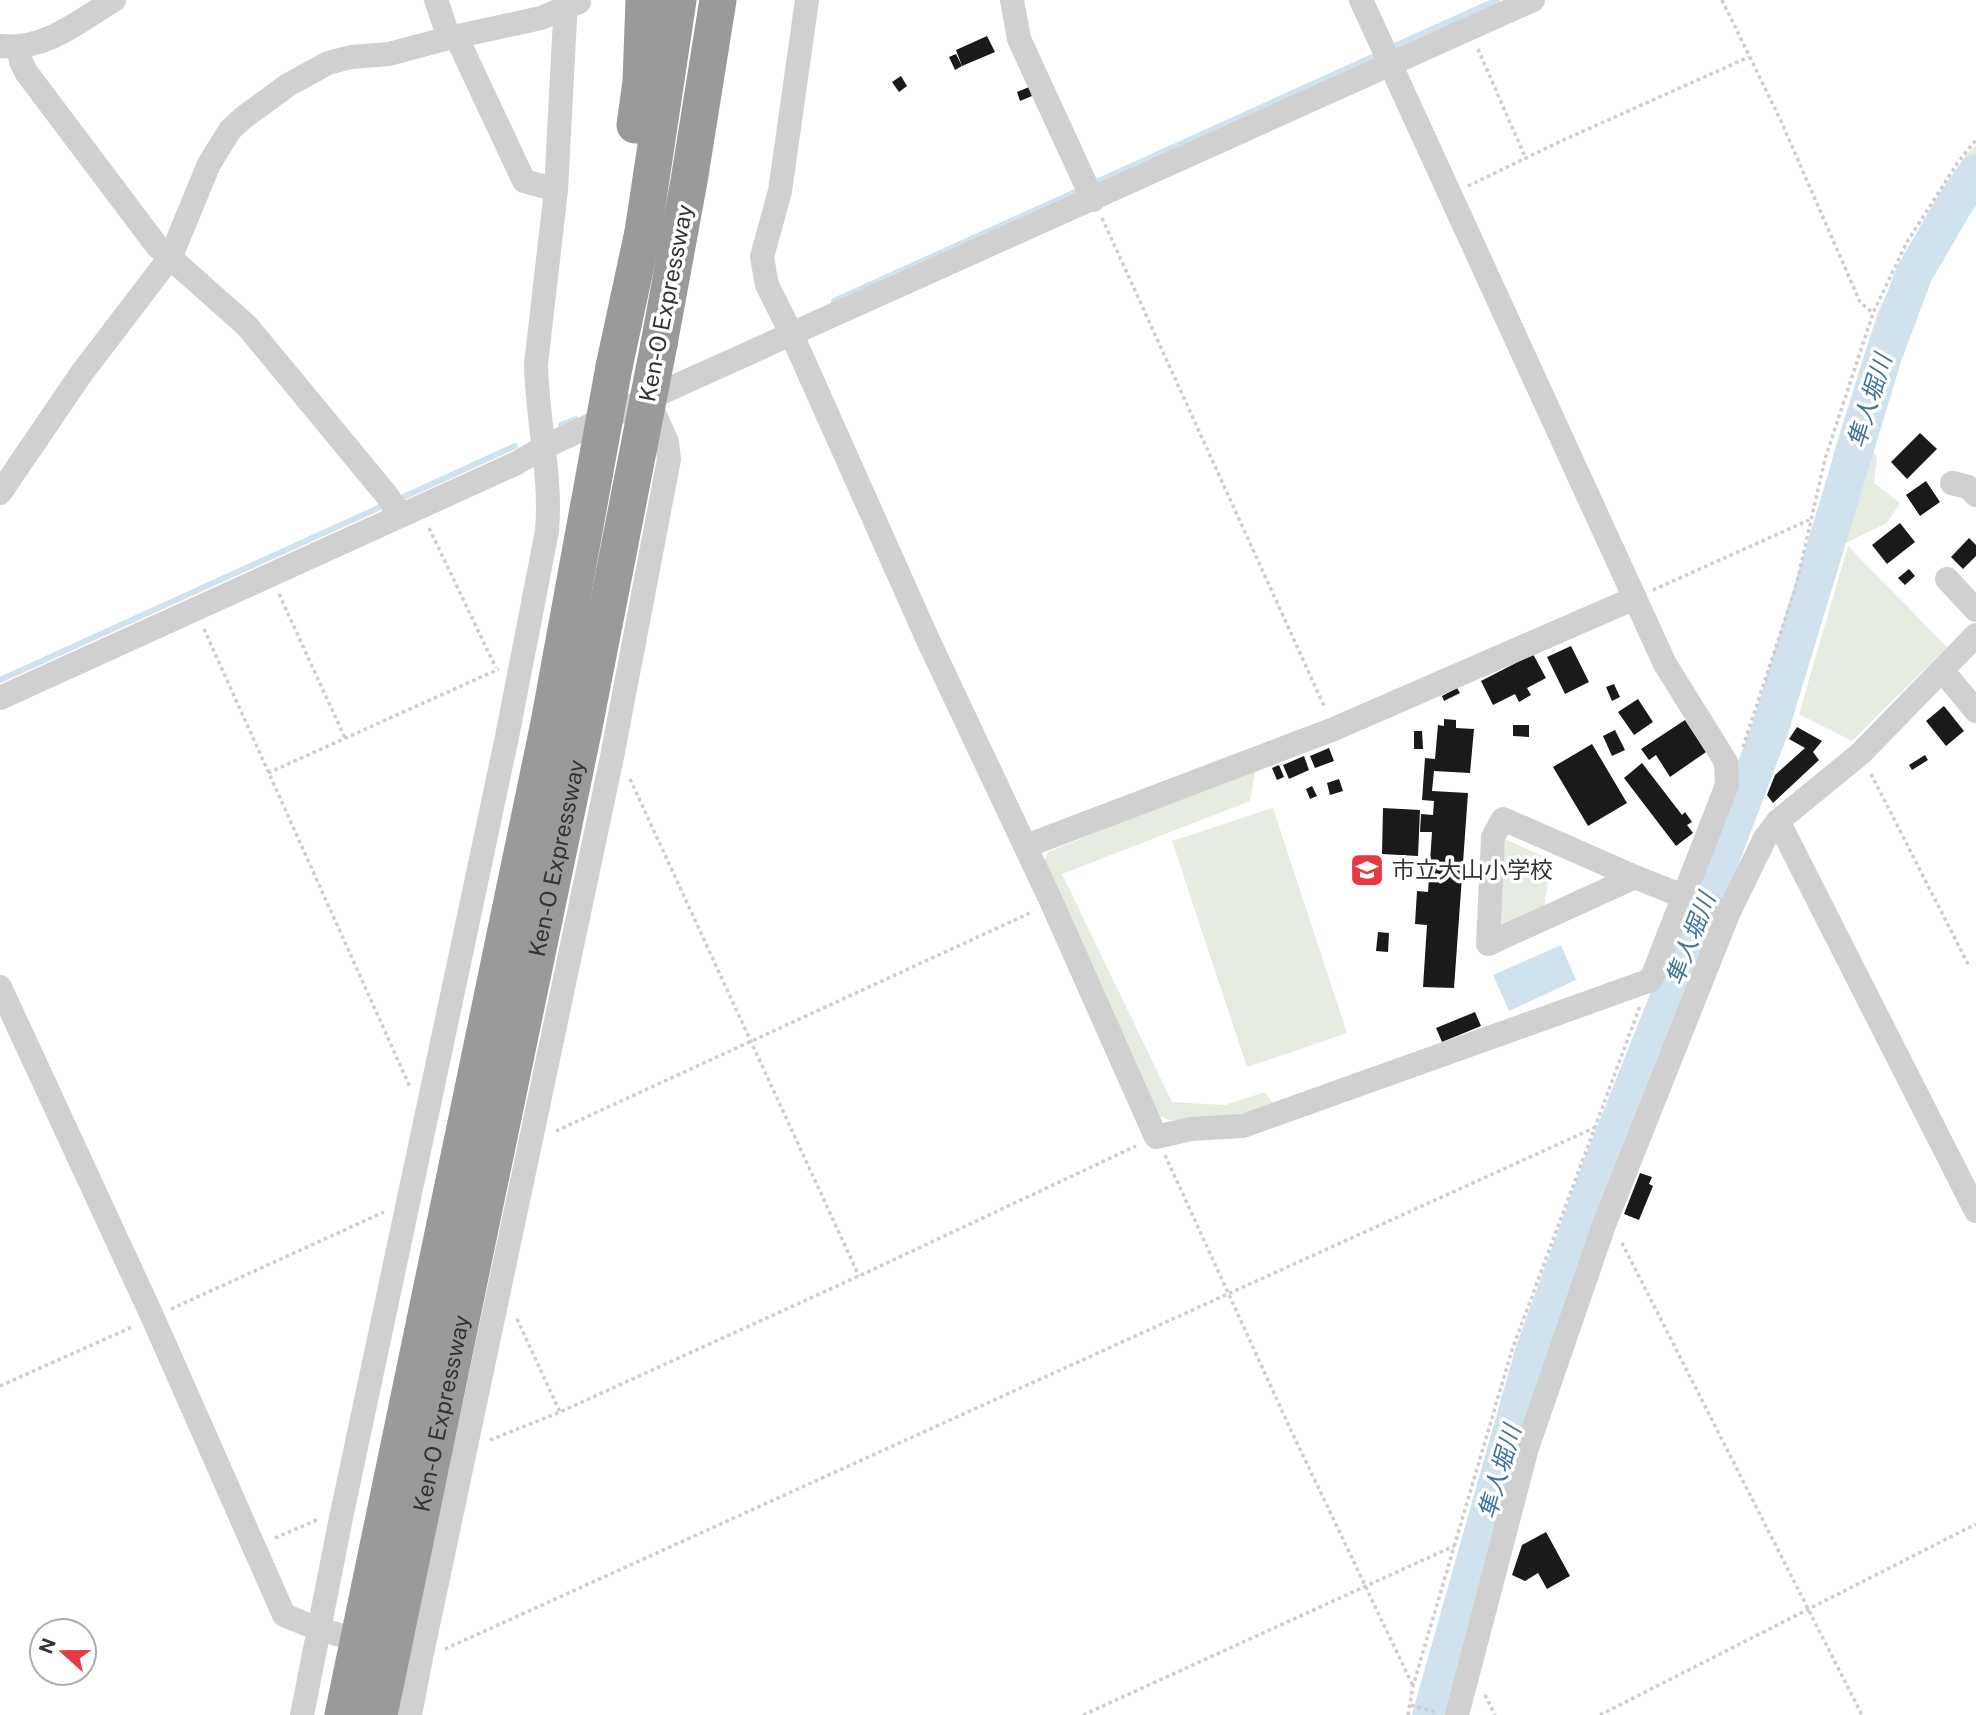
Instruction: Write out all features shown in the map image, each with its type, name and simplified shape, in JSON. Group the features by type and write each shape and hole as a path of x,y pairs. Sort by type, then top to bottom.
{"highway":[{"path":"608,366 641,82 644,0"},
{"name":"Ken-O Expressway","path":"343,1715 549,723 608,366 643,232 678,0"},
{"name":"Ken-O Expressway","path":"379,1715 583,732 659,344 718,0"}],"street":[{"path":"114,0 55,36 10,47 157,246 247,326 386,493 410,510"},
{"path":"436,0 524,181 556,190"},
{"path":"807,0 780,191 762,257 767,285 792,335 928,640 1052,902 1156,1137 1191,1129 1243,1126 1651,980 1727,785 1726,762 1665,664 1361,0"},
{"path":"1012,0 1019,39 1093,200"},
{"path":"0,698 517,463 544,447 648,399 1533,0"},
{"path":"0,493 81,374 171,256 209,164 230,130 243,118 288,85 328,63 351,57 389,54 541,18 571,3"},
{"path":"302,1715 341,1518 508,737 508,671 547,531 549,505 536,365 556,190 571,3"},
{"path":"410,1715 612,757 669,459 667,442 648,399"},
{"path":"1952,483 1968,487 1976,495"},
{"path":"1947,579 1976,610"},
{"path":"1026,846 1334,729 1635,598"},
{"path":"1457,1715 1527,1448 1604,1225 1723,911 1777,821 1860,754 1976,635"},
{"path":"1941,670 1976,711"},
{"path":"508,737 612,757"},
{"path":"1635,877 1488,944 1493,837 1503,819 1635,877 1723,911"},
{"path":"1777,821 1976,1211"},
{"path":"0,987 153,1318 284,1615 318,1629 421,1658"},
{"path":"435,1082 537,1103"},
{"path":"366,1401 471,1422"}],"path":[{"path":"1722,0 1781,121 1860,302 1873,313"},
{"path":"1469,29 1527,159"},
{"path":"1450,194 1749,57"},
{"path":"1727,785 1747,737 1796,586 1825,459 1873,313 1906,242 1958,162 1976,140"},
{"path":"1093,200 1334,729"},
{"path":"268,773 508,671 410,510"},
{"path":"1635,598 1809,520"},
{"path":"270,573 345,738"},
{"path":"195,608 409,1087 435,1082"},
{"path":"1860,754 1969,966"},
{"path":"612,757 622,764 859,1276"},
{"path":"529,1144 1052,902"},
{"path":"1408,1715 1413,1686 1512,1350 1651,980"},
{"path":"421,1658 461,1643 1594,1128"},
{"path":"465,1450 560,1412 1156,1137 1227,1294 1413,1686"},
{"path":"0,1386 383,1212 408,1211"},
{"path":"1604,1225 1615,1229 1862,1715"},
{"path":"499,1288 513,1311 560,1412"},
{"path":"254,1547 322,1518 341,1518"},
{"path":"1600,1715 1976,1524"},
{"path":"1083,1715 1454,1546"},
{"path":"1410,1705 1445,1715"}],"shaded area":[{"path":"1976,145 1976,161 1909,269 1881,341 1849,437 1770,709 1704,895 1698,893 1696,884 1742,761 1790,614 1838,438 1878,311 1913,240 1965,156"},
{"path":"1864,433 1877,458 1874,483 1900,503 1887,523 1842,545 1835,538"},
{"path":"1848,546 1947,647 1852,741 1799,714"},
{"path":"1256,767 1250,801 1062,874 1172,1102 1225,1105 1265,1092 1275,1107 1224,1123 1169,1120 1159,1116 1044,861 1048,852"},
{"path":"1273,808 1347,1033 1247,1067 1172,841"},
{"path":"1505,839 1551,860 1544,909 1498,931"},
{"path":"1683,912 1696,916 1615,1116 1532,1348 1431,1704 1424,1702 1419,1696 1509,1373 1603,1116"},
{"path":"1705,920 1713,923 1448,1708 1441,1706 1493,1504 1529,1385 1570,1267"}],"water":[{"path":"1561,945 1576,980 1509,1011 1493,975"}],"building":[{"path":"987,36 995,52 962,66 956,50"},
{"path":"956,54 962,66 955,70 949,57"},
{"path":"901,76 907,86 899,92 892,82"},
{"path":"1029,87 1032,96 1020,101 1017,92"},
{"path":"1920,433 1937,449 1907,479 1891,462"},
{"path":"1926,481 1940,502 1920,516 1906,495"},
{"path":"1900,523 1915,542 1887,564 1872,545"},
{"path":"1969,538 1976,545 1976,556 1963,569 1951,557"},
{"path":"1909,569 1915,576 1905,585 1898,578"},
{"path":"1571,646 1589,682 1565,694 1547,657"},
{"path":"1533,654 1546,678 1527,688 1531,695 1519,702 1515,694 1493,705 1481,681"},
{"path":"1614,684 1620,697 1612,701 1606,687"},
{"path":"1457,688 1460,693 1444,701 1442,696"},
{"path":"1638,699 1653,722 1634,735 1618,712"},
{"path":"1944,706 1964,731 1946,746 1926,721"},
{"path":"1444,719 1456,720 1456,728 1474,729 1470,773 1434,771 1432,791 1468,793 1454,988 1423,987 1427,925 1415,924 1417,891 1428,892 1432,832 1420,832 1421,814 1433,815 1434,801 1422,800 1425,758 1435,759 1438,725 1444,726"},
{"path":"1685,720 1706,752 1670,777 1656,755 1649,760 1641,749"},
{"path":"1513,725 1529,725 1529,737 1513,736"},
{"path":"1797,727 1822,741 1813,752 1819,760 1773,803 1767,795 1775,775 1805,748 1789,739"},
{"path":"1615,730 1625,750 1612,756 1603,736"},
{"path":"1414,731 1422,731 1423,749 1414,749"},
{"path":"1592,744 1627,803 1588,826 1553,767"},
{"path":"1329,748 1334,761 1315,768 1310,756"},
{"path":"1925,755 1928,760 1912,770 1909,765"},
{"path":"1304,756 1309,770 1289,779 1283,765"},
{"path":"1642,763 1682,815 1685,812 1692,822 1687,825 1693,833 1676,846 1624,778"},
{"path":"1279,765 1284,777 1277,780 1272,768"},
{"path":"1339,779 1343,791 1330,795 1327,783"},
{"path":"1312,786 1317,796 1310,799 1306,789"},
{"path":"1383,808 1420,810 1418,856 1382,854"},
{"path":"1378,932 1389,933 1388,952 1376,951"},
{"path":"1475,1012 1481,1026 1442,1042 1436,1028"},
{"path":"1640,1173 1652,1177 1649,1184 1653,1186 1639,1220 1624,1214"},
{"path":"1546,1532 1570,1576 1547,1589 1538,1573 1525,1581 1512,1575 1522,1545"}],"waterway":[{"path":"1388,49 1497,0"},
{"path":"1092,184 1379,54"},
{"name":"隼人堀川","path":"1431,1715 1533,1354 1602,1164 1770,729 1884,354 1914,274 1976,173"},
{"path":"834,301 1082,189"},
{"path":"561,425 576,419"},
{"path":"397,500 515,446"},
{"path":"0,680 387,504"}],"place":[{"name":"市立大山小学校","path":"1367,870"}]}
